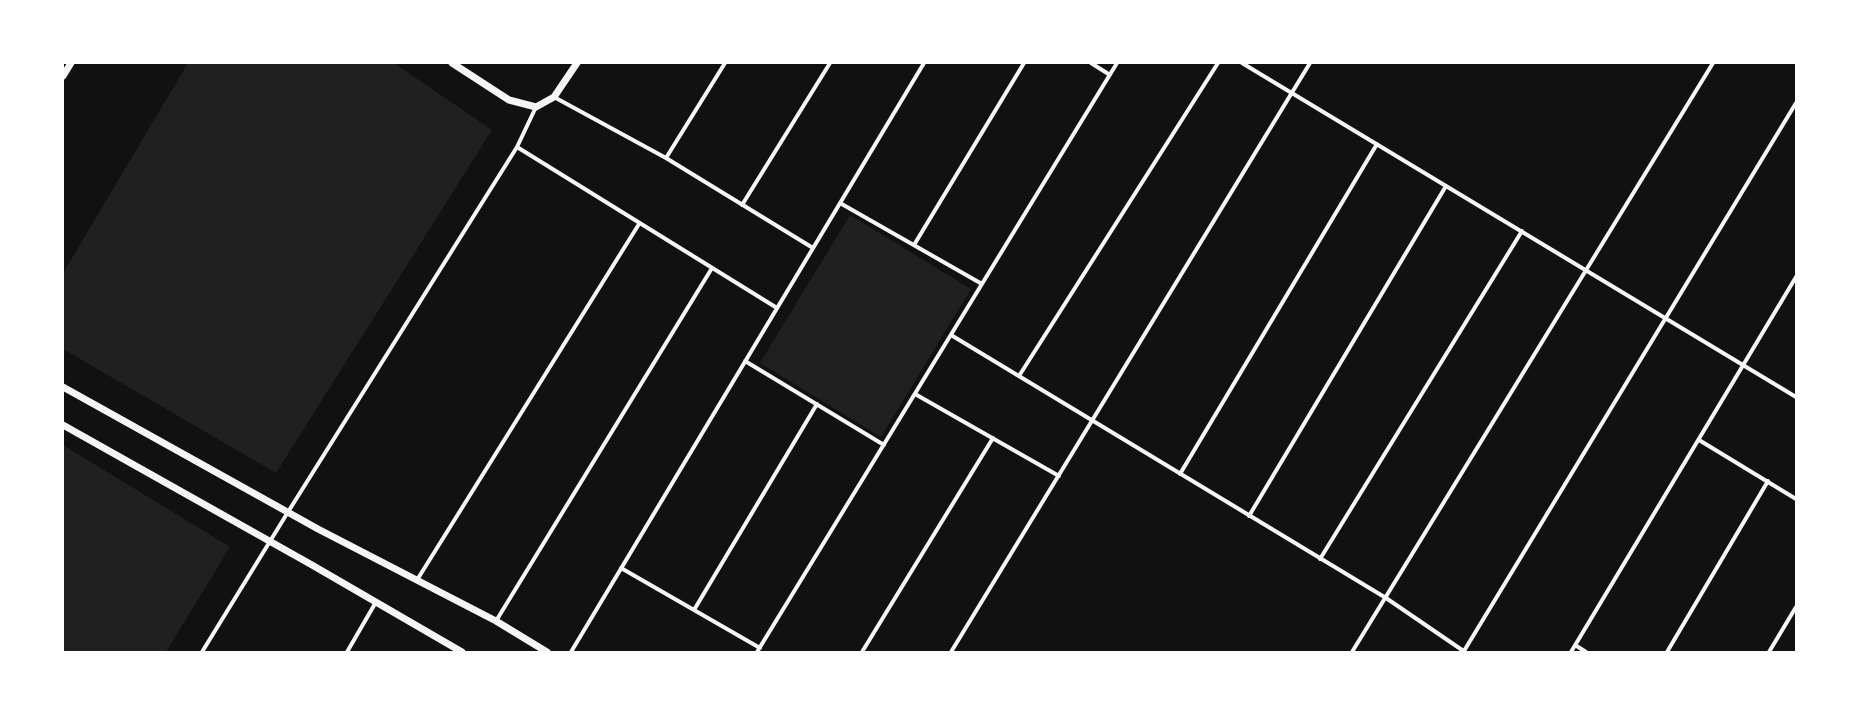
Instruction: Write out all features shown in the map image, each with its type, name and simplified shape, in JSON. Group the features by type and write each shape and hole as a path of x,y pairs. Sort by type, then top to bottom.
{"street":[{"path":"63,76 71,63"},
{"path":"452,63 509,100 536,107"},
{"path":"202,652 517,147 536,107 554,98 577,63"},
{"path":"666,158 724,63"},
{"path":"742,205 830,63"},
{"path":"571,652 924,63"},
{"path":"914,245 1024,63"},
{"path":"1091,63 1110,74"},
{"path":"622,568 694,610 758,650 1117,63"},
{"path":"1019,376 1218,63"},
{"path":"1242,63 1796,397"},
{"path":"951,652 1310,63"},
{"path":"1352,652 1713,63"},
{"path":"554,98 666,158 813,248"},
{"path":"951,335 1386,598 1465,652 1796,103"},
{"path":"1180,474 1377,144"},
{"path":"517,147 639,224 777,308"},
{"path":"1249,516 1446,186"},
{"path":"840,203 982,284"},
{"path":"417,580 639,224"},
{"path":"1320,559 1522,231"},
{"path":"496,621 712,268"},
{"path":"1571,652 1794,286 1796,278"},
{"path":"745,361 884,444"},
{"path":"63,387 288,512 496,621 547,652"},
{"path":"915,394 1059,476"},
{"path":"694,610 818,404"},
{"path":"63,425 376,602 450,649 462,652"},
{"path":"862,652 993,438"},
{"path":"1699,440 1796,499"},
{"path":"1667,652 1768,482"},
{"path":"347,652 376,602"},
{"path":"1769,652 1796,607"},
{"path":"1575,646 1586,652"}],"shaded area":[{"path":"188,63 394,63 492,130 276,473 63,349 63,273"},
{"path":"850,215 971,289 881,437 760,363"},
{"path":"63,445 230,547 166,652 63,652"}]}
